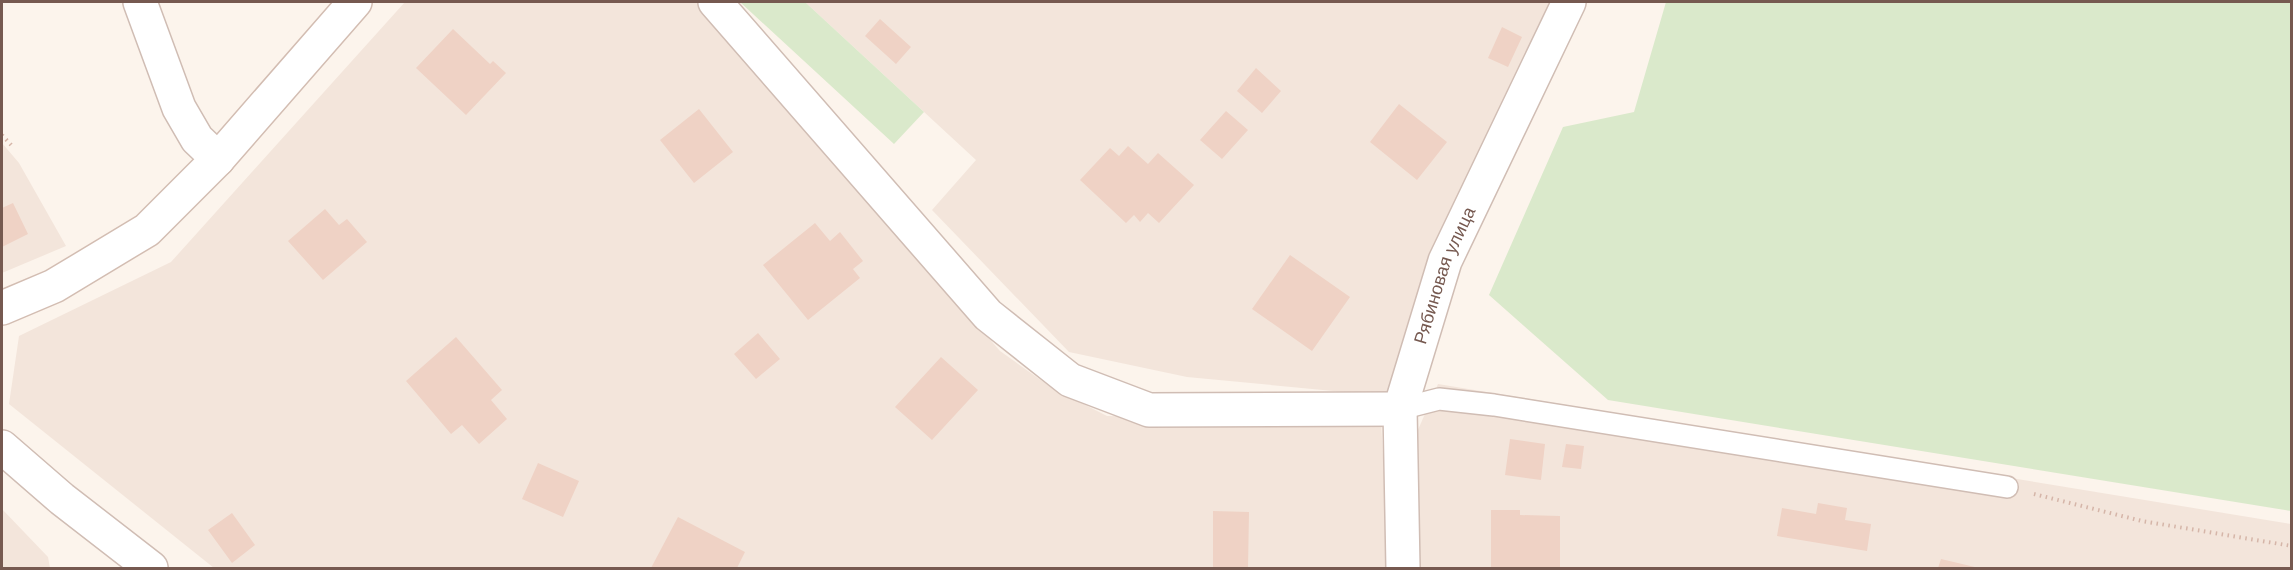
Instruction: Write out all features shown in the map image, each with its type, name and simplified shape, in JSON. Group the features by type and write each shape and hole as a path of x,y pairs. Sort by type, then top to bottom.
{"street":[{"path":"140,2 179,108 197,139 218,159"},
{"path":"2,308 54,286 147,230 218,159 355,2"},
{"path":"715,2 988,315 1070,380 1149,411 1400,410"},
{"name":"Рябиновая улица","path":"1403,568 1400,410 1445,261 1569,2"},
{"path":"2,447 62,499 151,568"}],"lane":[{"path":"1400,410 1439,399 1494,405 2007,488"}],"path":[{"path":"2,135 13,147"},
{"path":"2007,488 2142,521 2292,546"}],"shaded area":[{"path":"405,2 696,2 1000,351 1052,388 1107,416 1381,420 1389,568 214,568 9,404 19,336 171,262"},
{"path":"805,2 1557,2 1434,243 1386,396 1187,377 1069,352 932,210 976,160"},
{"path":"2,143 19,163 66,246 2,273"},
{"path":"1438,384 2291,524 2291,568 1418,568 1414,439"},
{"path":"2,509 48,557 50,568 2,568"}],"green space":[{"path":"740,2 805,2 924,112 894,144"},
{"path":"1666,2 2291,2 2291,511 1608,400 1489,295 1563,127 1634,112"}],"building":[{"path":"880,19 911,47 896,64 865,36"},
{"path":"1502,27 1522,37 1508,67 1488,58"},
{"path":"453,29 490,64 493,61 506,73 466,115 416,68"},
{"path":"1256,68 1281,91 1262,113 1237,91"},
{"path":"1399,104 1447,142 1417,180 1370,142"},
{"path":"699,109 733,152 694,183 660,140"},
{"path":"1226,111 1248,130 1222,159 1200,140"},
{"path":"1128,146 1148,164 1158,153 1194,185 1159,223 1148,213 1140,222 1134,215 1126,223 1080,180 1110,148 1119,156"},
{"path":"13,203 28,234 2,247 2,208"},
{"path":"325,209 339,225 347,219 367,242 323,280 288,241"},
{"path":"815,223 830,241 840,232 863,261 853,269 860,278 808,320 763,265"},
{"path":"1290,255 1350,297 1312,351 1252,309"},
{"path":"758,333 780,359 756,379 734,354"},
{"path":"456,337 502,390 491,400 507,419 479,444 462,425 451,434 406,381"},
{"path":"941,357 978,390 932,440 895,407"},
{"path":"1510,439 1545,444 1541,480 1505,475"},
{"path":"1566,444 1584,446 1581,469 1562,467"},
{"path":"538,463 579,481 563,517 522,499"},
{"path":"1818,503 1847,508 1845,520 1871,524 1867,551 1777,536 1782,508 1816,514"},
{"path":"1491,510 1520,510 1520,515 1560,516 1560,568 1491,568"},
{"path":"1213,511 1249,512 1248,568 1213,568"},
{"path":"232,513 255,545 232,563 208,530"},
{"path":"678,517 745,552 737,568 651,568"},
{"path":"1941,559 1979,568 1938,568"}]}
